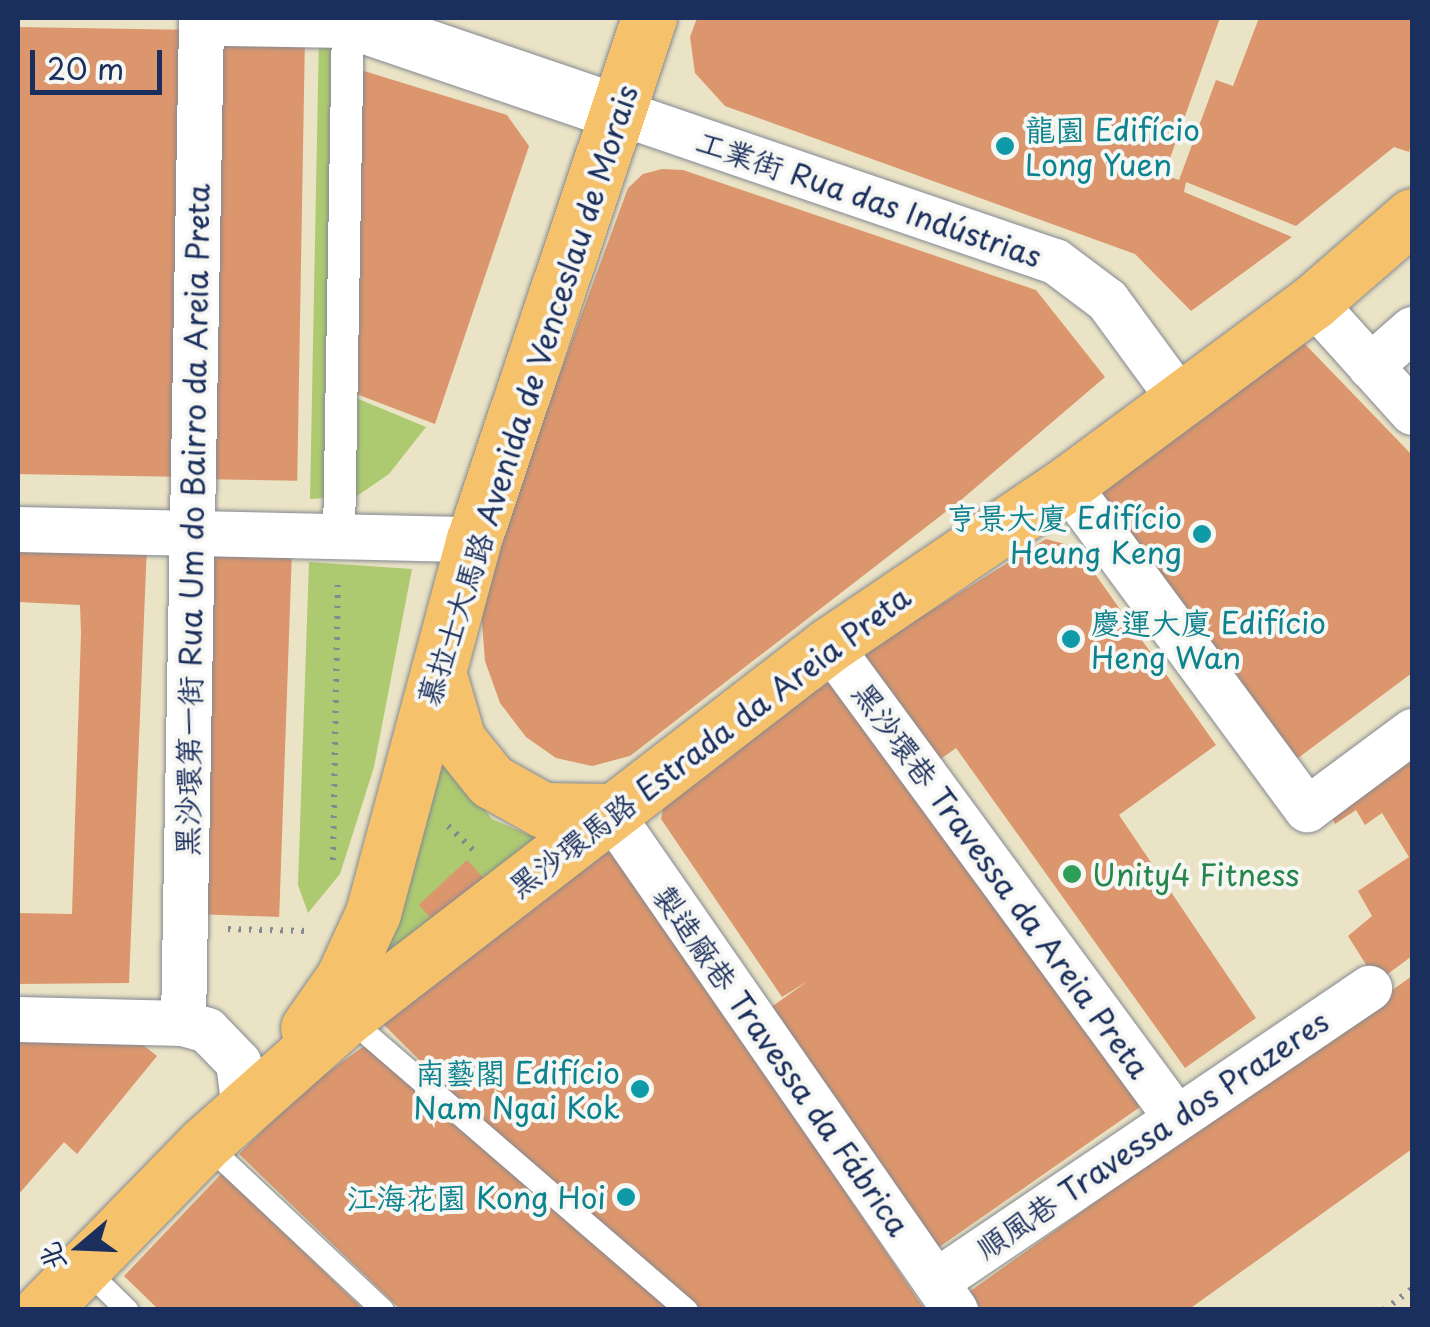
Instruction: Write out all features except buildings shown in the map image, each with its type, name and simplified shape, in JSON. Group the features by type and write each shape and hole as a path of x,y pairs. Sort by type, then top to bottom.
{"main road":[{"name":"慕拉士大馬路 Avenida de Venceslau de Morais","path":"236,1116 323,1028 373,913 474,539 648,18"},
{"name":"黑沙環馬路 Estrada da Areia Preta","path":"323,1028 830,644 1067,484 1313,302 1412,216"},
{"path":"437,665 452,728 490,782 543,810 609,811"},
{"path":"42,1310 236,1116"}],"street":[{"name":"黑沙環第一街 Rua Um do Bairro da Areia Preta","path":"183,1023 201,18"},
{"path":"225,18 348,20 616,111"},
{"path":"339,536 348,20"},
{"name":"工業街 Rua das Indústrias","path":"616,111 1054,261 1107,300 1181,400"},
{"path":"1313,302 1412,412"},
{"path":"1370,366 1412,329"},
{"path":"1067,484 1307,809 1412,731"},
{"path":"18,529 474,539"},
{"name":"黑沙環巷 Travessa da Areia Preta","path":"830,644 1175,1116"},
{"name":"製造廠巷 Travessa da Fábrica","path":"609,811 946,1295"},
{"name":"順風巷 Travessa dos Prazeres","path":"946,1295 1175,1116 1369,988"},
{"path":"18,1019 183,1023 249,1052 323,1028"},
{"path":"226,1044 238,1062 236,1116"}],"lane":[{"path":"323,1028 687,1310"},
{"path":"236,1116 383,1310"},
{"path":"82,1266 127,1310"}],"path":[{"path":"333,874 339,536"},
{"path":"184,928 332,932"},
{"path":"1384,1310 1412,1289"}],"green space":[{"path":"319,34 348,35 344,393 426,427 389,474 357,496 310,499"},
{"path":"309,562 412,569 374,767 340,874 308,913 298,885"},
{"path":"439,752 492,819 527,834 557,835 367,979"}],"place":[{"name":"龍園 Edifício Long Yuen","path":"1005,146"},
{"name":"亨景大廈 Edifício Heung Keng","path":"1202,534"},
{"name":"慶運大廈 Edifício Heng Wan","path":"1071,639"},
{"name":"Unity4 Fitness","path":"1072,874"},
{"name":"南藝閣 Edifício Nam Ngai Kok","path":"640,1089"},
{"name":"江海花園 Kong Hoi","path":"626,1197"}]}
